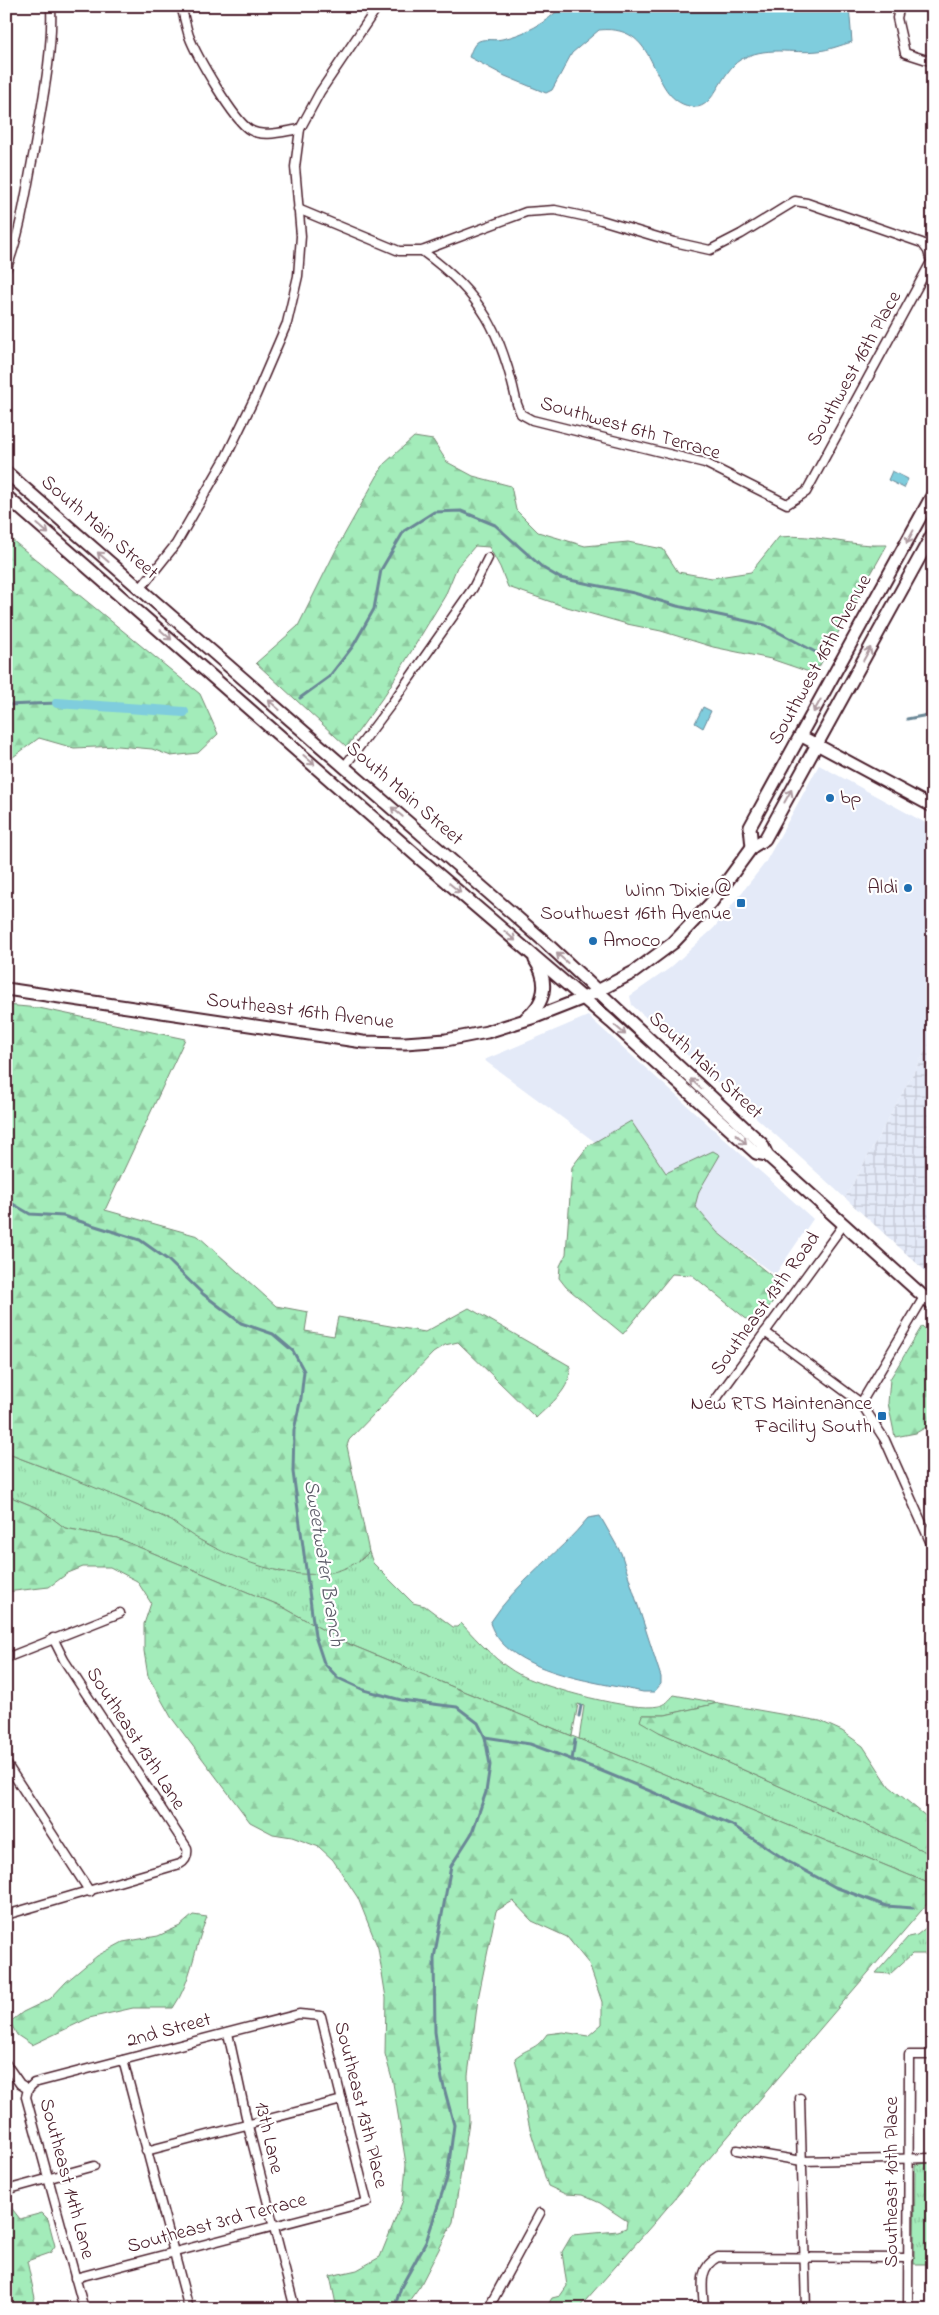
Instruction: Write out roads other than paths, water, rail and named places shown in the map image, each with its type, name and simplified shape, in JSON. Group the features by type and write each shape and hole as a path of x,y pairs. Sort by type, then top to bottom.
{"main road":[{"name":"South Main Street","path":"6,472 344,767 434,843 598,991 664,1056 762,1144 766,1155 928,1301"},
{"name":"Southwest 16th Avenue","path":"752,847 750,827 933,494"},
{"name":"South Main Street","path":"6,496 418,857 584,998 756,1153 766,1155"},
{"name":"Southwest 16th Avenue","path":"584,998 634,972 673,943 712,903 752,847 765,839 933,533"},
{"path":"127,601 140,589"},
{"path":"331,780 344,767"},
{"path":"418,857 434,843"},
{"path":"521,1022 536,1009 544,994 543,976 529,952"},
{"name":"Southeast 16th Avenue","path":"6,989 363,1042 405,1043 446,1040 487,1032 521,1022 584,998"}],"street":[{"path":"6,270 21,222 42,102 52,26 51,6"},
{"path":"181,6 189,38 239,121 251,131 268,134 300,129"},
{"path":"140,589 176,544 225,458 256,395 287,323 298,276 301,236 296,167 300,129 320,92 378,6"},
{"path":"900,6 897,18 905,53 933,62"},
{"name":"Southwest 16th Place","path":"422,251 526,212 555,210 601,220 674,242 710,250 741,234 794,201 806,203 922,243 928,251 931,262 806,492 798,498"},
{"path":"298,209 399,251 422,251"},
{"name":"Southwest 6th Terrace","path":"422,251 452,274 484,311 500,341 516,404 521,414 532,420 705,463 787,504 798,498"},
{"path":"344,767 390,706 473,588 488,558"},
{"path":"801,736 933,807"},
{"name":"Southeast 13th Road","path":"714,1402 844,1224"},
{"path":"861,1402 928,1301"},
{"path":"765,1332 861,1402 885,1440 933,1548"},
{"path":"6,1658 120,1613"},
{"name":"Southeast 13th Lane","path":"53,1638 64,1660 187,1848 187,1857 180,1864 90,1892"},
{"path":"6,1763 90,1892 6,1916"},
{"name":"2nd Street","path":"28,2089 34,2083 299,2014 321,2016"},
{"name":"Southeast 13th Place","path":"321,2016 367,2202"},
{"name":"13th Lane","path":"228,2033 248,2126 295,2309"},
{"name":"Southeast 10th Place","path":"908,2309 909,2055 933,2055"},
{"path":"123,2060 189,2309"},
{"name":"Southeast 14th Lane","path":"6,2064 20,2084 28,2089 26,2097 84,2309"},
{"path":"800,2098 806,2309"},
{"path":"146,2151 342,2100"},
{"path":"737,2150 802,2161 933,2158"},
{"path":"6,2190 94,2166"},
{"name":"Southeast 3rd Terrace","path":"75,2278 367,2202"},
{"path":"488,2309 540,2213"},
{"path":"704,2309 704,2269 708,2263 718,2257 909,2258"}],"water":[{"path":"562,6 849,6 852,42 818,51 769,51 749,55 733,66 707,102 702,106 695,107 679,102 668,92 645,50 635,39 620,31 599,30 572,53 552,90 546,93 505,76 469,57 477,42 518,35 542,23"},
{"path":"892,471 908,479 904,488 888,480"},
{"path":"703,707 711,711 703,728 695,723"},
{"path":"600,1516 621,1553 661,1677 661,1684 654,1692 643,1692 579,1679 534,1664 514,1653 499,1640 490,1623 512,1594 588,1518"}],"waterway":[{"path":"300,698 329,677 353,646 374,609 381,570 404,531 434,512 461,511 495,525 543,568 560,578 634,593 677,606 765,625 819,654"},
{"path":"6,705 57,703"},
{"path":"57,703 184,712"},
{"path":"907,719 933,714"},
{"name":"Sweetwater Branch","path":"6,1200 30,1214 63,1216 140,1240 168,1260 203,1294 241,1323 273,1334 293,1351 304,1371 301,1398 294,1430 293,1472 315,1636 324,1663 338,1678 364,1690 401,1700 457,1707 478,1723 485,1737 490,1765 486,1792 472,1833 451,1866 434,1958 435,2032 442,2080 454,2125 447,2178 426,2242 401,2287 394,2309"},
{"path":"579,1716 581,1706"},
{"path":"485,1737 530,1744 597,1769 732,1825 789,1862 835,1887 886,1906 913,1908"},
{"path":"572,1760 575,1740"}],"place":[{"name":"bp","path":"830,798"},
{"name":"Aldi","path":"908,888"},
{"name":"Winn Dixie @ Southwest 16th Avenue","path":"741,903"},
{"name":"Amoco","path":"593,941"},
{"name":"New RTS Maintenance Facility South","path":"882,1416"}]}
